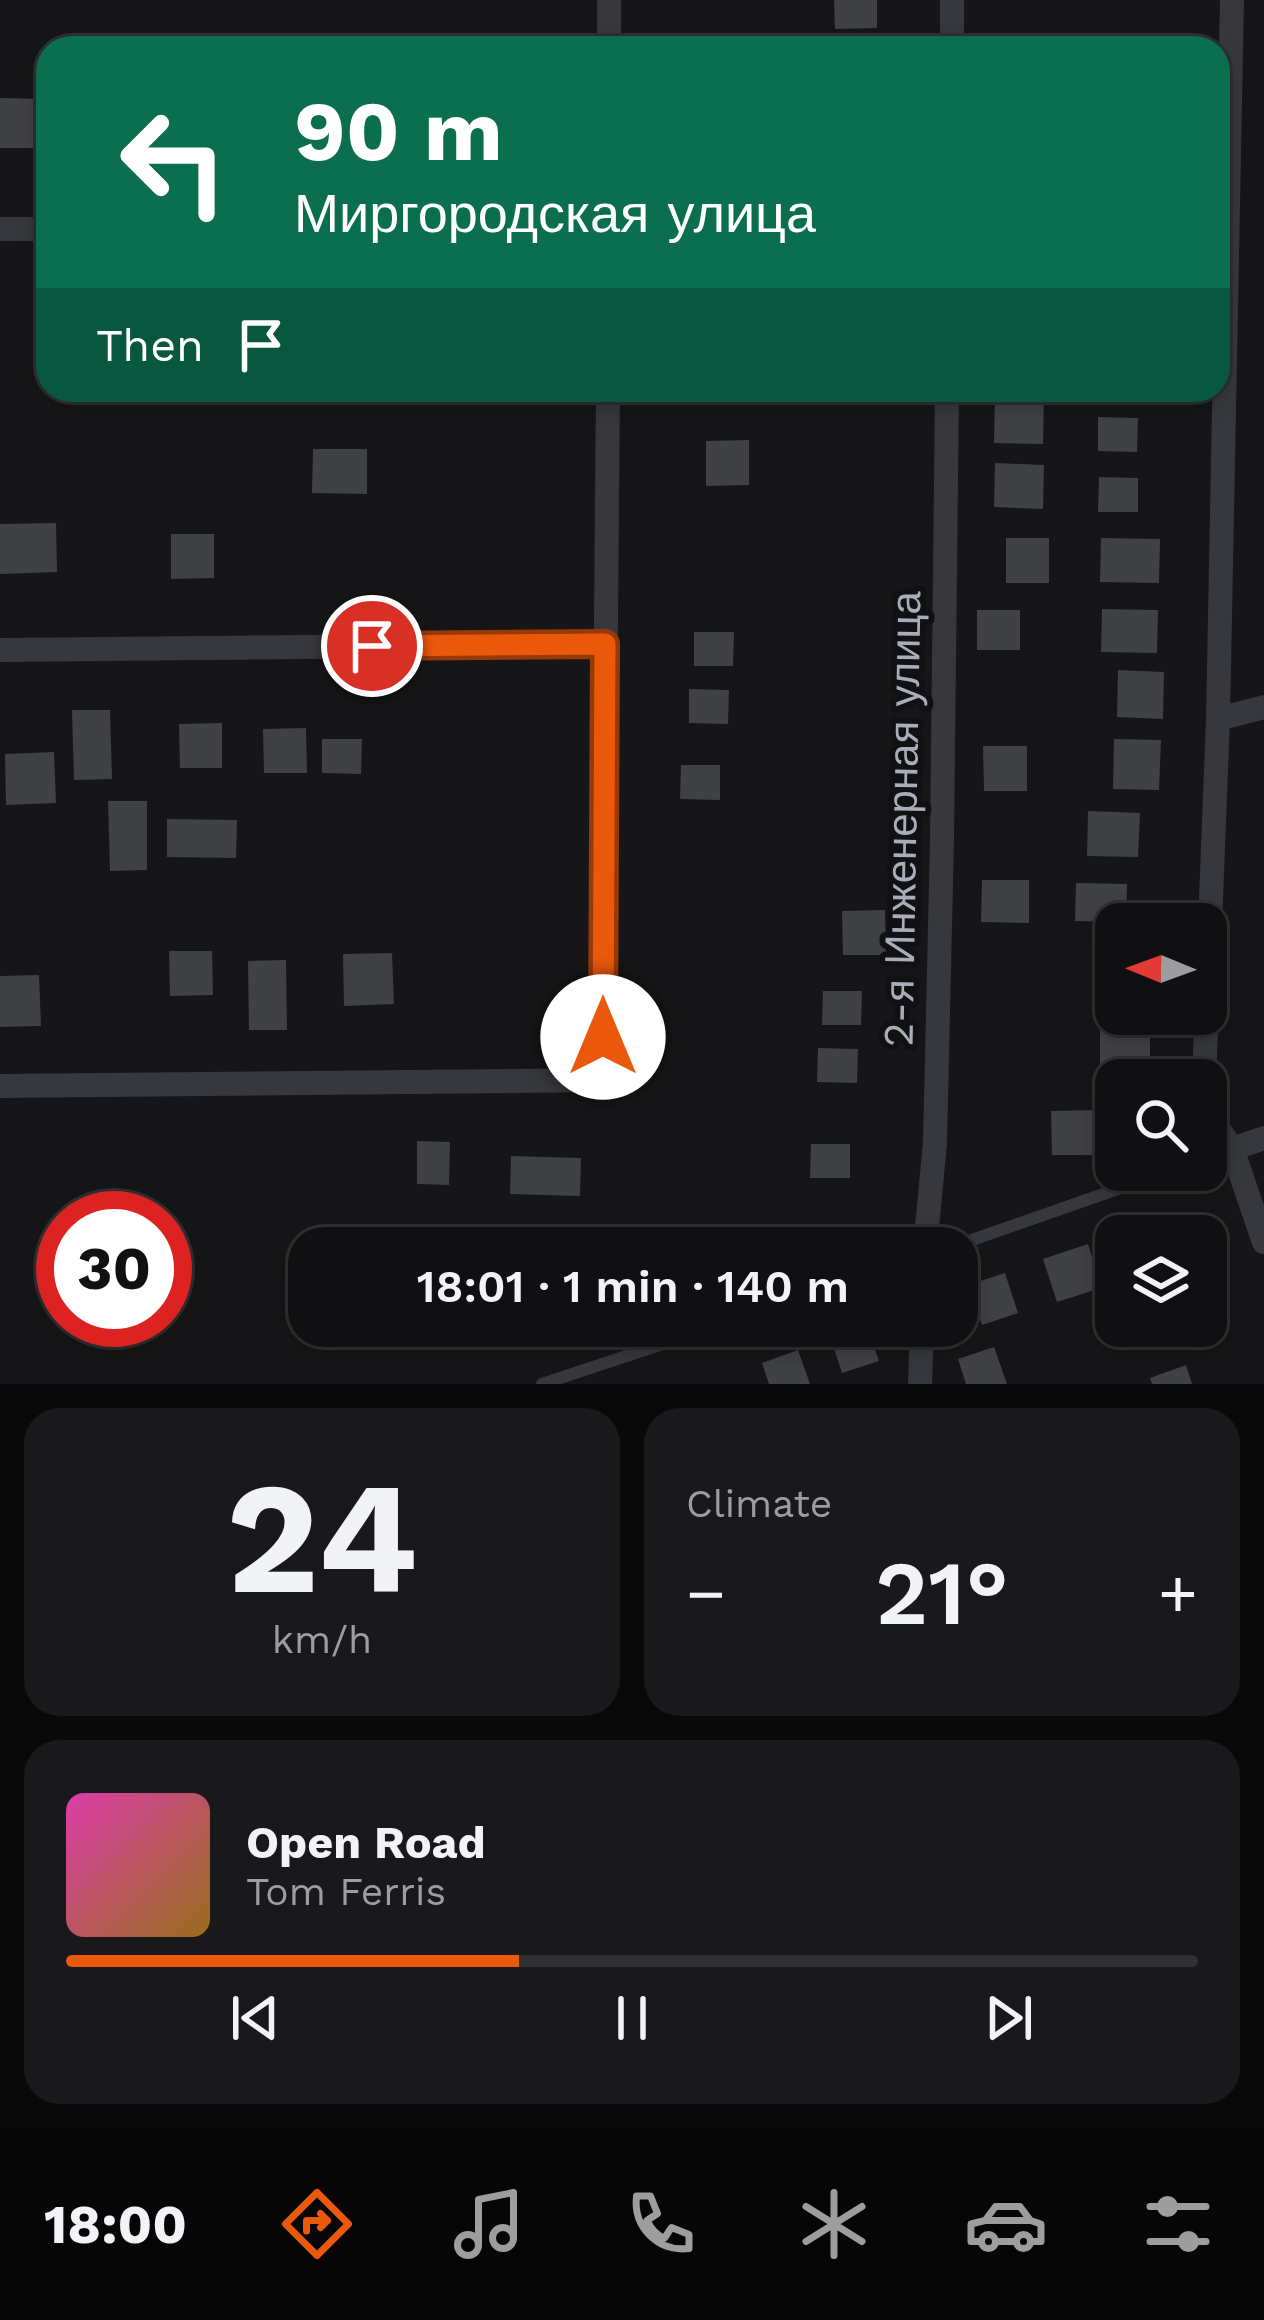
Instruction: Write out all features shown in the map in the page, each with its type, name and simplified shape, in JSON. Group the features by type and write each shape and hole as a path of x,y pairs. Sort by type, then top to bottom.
{"street":[{"path":"609,0 610,36"},
{"path":"952,0 952,36"},
{"path":"1230,103 1232,0"},
{"path":"0,229 36,229"},
{"path":"0,1086 602,1080 608,402"},
{"name":"2-я Инженерная улица","path":"927,1227 935,1143 947,402"},
{"path":"1205,1059 1224,402"},
{"path":"0,650 605,644"},
{"path":"1218,719 1264,706"},
{"path":"1232,1149 1264,1138"},
{"path":"1227,1142 1264,1242"},
{"path":"920,1384 921,1347"}],"lane":[{"path":"1227,1151 1232,1149"},
{"path":"978,1238 1112,1191"},
{"path":"542,1384 654,1347"}],"building":[{"path":"834,0 877,0 877,28 835,29"},
{"path":"0,98 36,99 36,148 0,148"},
{"path":"995,402 1044,402 1043,444 994,443"},
{"path":"1098,417 1138,418 1137,452 1098,451"},
{"path":"749,440 749,485 706,486 706,441"},
{"path":"313,449 367,449 367,494 312,493"},
{"path":"995,463 1044,465 1043,509 994,507"},
{"path":"1099,477 1138,478 1138,512 1098,512"},
{"path":"56,523 57,572 0,574 0,524"},
{"path":"171,534 214,534 214,578 171,579"},
{"path":"1006,538 1049,538 1049,583 1006,583"},
{"path":"1101,538 1160,539 1159,583 1100,582"},
{"path":"1102,609 1158,610 1157,653 1101,652"},
{"path":"977,610 1020,610 1020,650 977,650"},
{"path":"694,632 734,632 733,666 694,666"},
{"path":"1118,670 1164,672 1163,719 1117,717"},
{"path":"689,689 729,690 728,724 689,723"},
{"path":"72,710 110,710 112,779 74,780"},
{"path":"222,723 222,768 180,768 179,724"},
{"path":"306,728 307,773 264,773 263,729"},
{"path":"322,739 362,739 361,774 322,773"},
{"path":"1114,739 1161,740 1159,790 1113,789"},
{"path":"983,746 1027,746 1027,791 984,791"},
{"path":"54,752 56,803 6,805 5,754"},
{"path":"681,765 720,765 720,800 680,799"},
{"path":"108,801 147,801 147,870 110,871"},
{"path":"1088,811 1140,813 1138,857 1087,856"},
{"path":"167,819 237,820 236,858 167,857"},
{"path":"982,880 1029,880 1029,923 981,922"},
{"path":"1076,883 1127,884 1126,903 1095,903 1095,921 1075,921"},
{"path":"885,910 886,955 843,955 842,911"},
{"path":"169,951 212,951 213,995 170,996"},
{"path":"392,953 394,1004 344,1006 343,954"},
{"path":"286,960 287,1030 249,1030 248,961"},
{"path":"39,975 41,1026 0,1027 0,976"},
{"path":"823,991 862,991 861,1025 822,1025"},
{"path":"1100,1035 1150,1035 1150,1059 1100,1059"},
{"path":"818,1048 858,1049 857,1083 817,1082"},
{"path":"1095,1110 1095,1155 1052,1155 1051,1111"},
{"path":"417,1141 450,1142 449,1185 417,1184"},
{"path":"811,1144 850,1144 850,1178 810,1178"},
{"path":"511,1156 581,1158 580,1196 510,1194"},
{"path":"1088,1244 1095,1290 1057,1302 1043,1259"},
{"path":"1005,1273 1018,1313 982,1325 978,1282"},
{"path":"834,1347 874,1347 879,1361 842,1373"},
{"path":"994,1347 1007,1384 966,1384 958,1359"},
{"path":"798,1350 810,1384 769,1384 762,1363"},
{"path":"1186,1365 1192,1384 1152,1384 1150,1378"}],"route":[{"path":"372,646 605,644 603,1037"}]}
